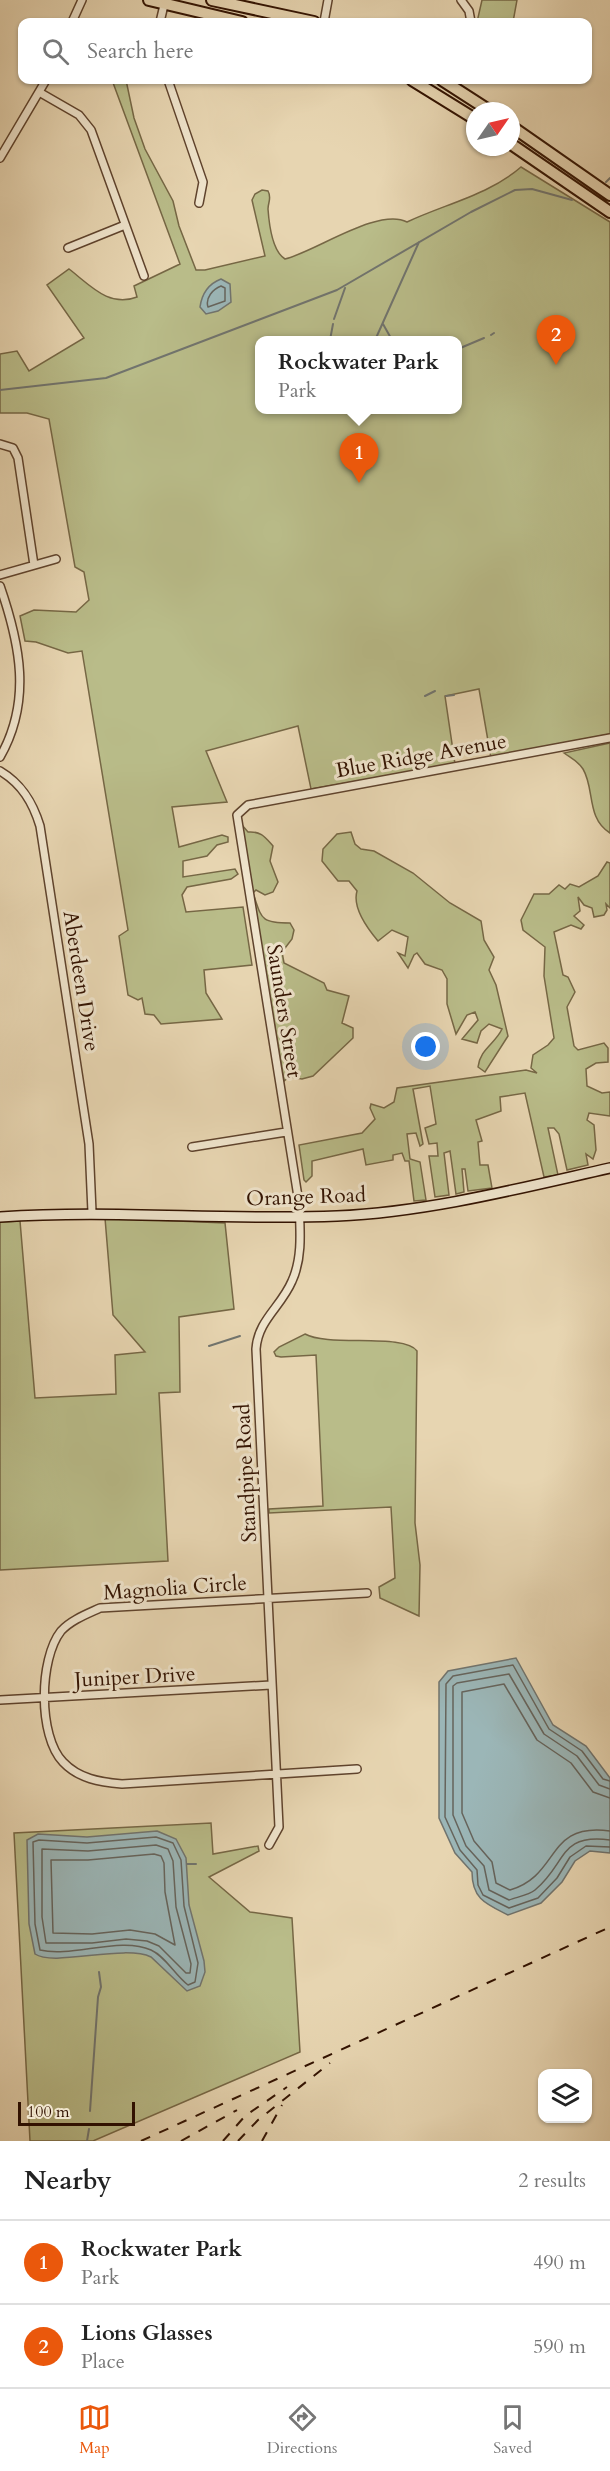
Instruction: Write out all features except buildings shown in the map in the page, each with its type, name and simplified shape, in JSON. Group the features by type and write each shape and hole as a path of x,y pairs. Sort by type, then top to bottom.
{"main road":[{"path":"149,0 224,18"},
{"path":"213,0 296,18"},
{"path":"418,84 466,113"},
{"path":"452,84 477,102"},
{"path":"520,132 610,195"},
{"path":"520,150 610,212"},
{"name":"Orange Road","path":"0,1217 92,1212 233,1218 358,1215 519,1189 610,1168"}],"street":[{"path":"74,18 82,0"},
{"path":"325,18 328,0"},
{"path":"461,0 469,10 470,18"},
{"path":"161,18 164,5"},
{"path":"0,158 44,84"},
{"path":"169,84 202,182 199,203"},
{"path":"39,92 87,123 144,276"},
{"path":"68,248 125,225"},
{"path":"0,444 14,448 18,458 34,565"},
{"path":"0,576 56,559"},
{"path":"0,586 4,610 16,646 20,703 13,730 0,757"},
{"name":"Blue Ridge Avenue","path":"239,810 248,805 610,738"},
{"name":"Aberdeen Drive","path":"0,771 24,791 35,808 40,826 89,1144 92,1212"},
{"name":"Saunders Street","path":"239,810 237,819 300,1217"},
{"path":"192,1147 286,1132"},
{"name":"Standpipe Road","path":"269,1845 279,1827 256,1343 261,1325 287,1290 296,1273 300,1251 300,1217"},
{"name":"Magnolia Circle","path":"357,1769 122,1784 100,1782 82,1776 63,1762 53,1746 48,1730 44,1677 53,1644 62,1630 81,1616 100,1608 367,1593"},
{"name":"Juniper Drive","path":"0,1700 271,1685"}],"green space":[{"path":"482,0 517,0 514,18 478,18"},
{"path":"113,84 127,84 134,118 145,149 173,201 179,226 196,270 265,256 252,200 255,194 262,190 269,193 268,209 272,236 277,250 285,259 346,232 380,220 395,219 407,222 481,192 521,167 610,222 610,734 491,758 479,689 445,696 455,764 311,789 298,726 206,751 227,802 172,807 179,847 222,835 228,837 228,842 217,845 207,856 183,861 183,877 235,869 238,874 231,879 187,887 182,895 186,912 243,907 252,965 204,970 206,993 222,1019 161,1024 154,1015 145,1014 142,998 138,1000 128,995 119,936 128,930 82,651 68,653 36,642 25,641 20,616 34,610 76,612 89,600 84,572 75,567 49,419 27,413 0,413 0,354 17,351 29,371 84,338 47,285 69,269 92,288 118,300 137,297 134,286 180,264"},
{"path":"610,743 610,833 597,819 583,769 564,753"},
{"path":"242,825 248,832 262,835 273,846 270,861 278,882 273,892 265,895 256,890 253,893 258,909 264,918 273,922 290,923 294,930 292,939 282,952 284,963 324,983 327,990 349,996 342,1023 353,1028 353,1038 313,1076 302,1079 289,1077 284,1081 242,834"},
{"path":"351,832 355,844 361,849 374,851 413,873 450,903 481,921 484,940 494,957 489,970 496,985 508,1036 485,1072 478,1067 479,1061 502,1029 489,1024 481,1031 477,1043 462,1039 478,1020 475,1012 467,1015 456,1034 447,1004 447,979 442,970 425,964 417,953 408,968 398,953 405,956 408,937 392,930 378,941 365,924 359,911 357,891 349,881 338,881 322,861 323,849 337,834"},
{"path":"607,862 610,863 610,908 606,904 607,910 604,915 594,917 592,908 584,905 578,897 580,911 574,916 584,925 581,929 571,925 554,932 563,975 568,977 575,992 567,1007 574,1046 578,1050 604,1043 608,1048 608,1062 596,1063 586,1069 587,1086 602,1093 610,1092 610,1116 589,1113 587,1120 594,1125 596,1150 593,1159 586,1154 588,1165 567,1170 559,1134 554,1128 548,1128 558,1175 544,1177 525,1093 500,1097 501,1111 476,1120 482,1141 478,1142 480,1165 488,1165 492,1188 468,1191 465,1169 462,1169 464,1192 456,1194 450,1151 444,1153 449,1195 435,1197 429,1156 438,1156 437,1143 429,1144 425,1128 436,1124 430,1086 413,1089 423,1144 420,1146 416,1133 407,1134 410,1159 420,1162 426,1200 414,1201 409,1161 405,1161 402,1153 393,1155 393,1160 366,1165 363,1149 312,1161 312,1176 306,1182 299,1145 362,1133 375,1119 370,1108 371,1104 384,1108 394,1102 397,1088 526,1070 537,1073 531,1068 533,1055 554,1038 544,976 545,947 523,930 521,920 534,894 549,894 559,885 565,889 570,884 579,887 598,876"},
{"path":"105,1218 225,1223 234,1309 179,1317 180,1392 159,1393 168,1561 0,1570 0,1222 20,1221 35,1398 116,1394 115,1355 145,1352 113,1315"},
{"path":"305,1334 331,1340 398,1343 410,1346 417,1351 415,1523 420,1565 419,1616 380,1598 379,1587 395,1578 391,1507 269,1513 269,1509 323,1506 316,1355 281,1357 276,1356 274,1352 279,1347"},
{"path":"211,1823 213,1854 258,1846 259,1851 209,1877 250,1912 292,1918 300,2052 93,2141 30,2141 14,1833"}],"water":[{"path":"221,279 230,284 231,302 218,311 206,314 200,307 202,297 209,286"},
{"path":"516,1658 553,1725 586,1746 610,1778 610,1853 590,1851 575,1861 562,1882 541,1903 508,1915 487,1904 478,1895 472,1872 455,1853 439,1818 439,1682 448,1671"},
{"path":"157,1831 176,1839 186,1858 189,1905 204,1961 205,1972 200,1986 187,1991 151,1957 139,1954 57,1958 35,1954 29,1924 27,1840 38,1834 87,1837"}],"waterway":[{"path":"606,182 610,178"},
{"path":"0,390 106,378 337,290 471,212 515,190 532,189 572,200"},
{"path":"377,336 419,242"},
{"path":"334,319 345,288"},
{"path":"331,336 333,324"},
{"path":"383,324 390,336"},
{"path":"462,347 484,338"},
{"path":"425,696 435,691"},
{"path":"446,696 454,695"},
{"path":"209,1346 240,1336"},
{"path":"187,1864 196,1864"},
{"path":"90,2111 98,1997 101,1987 99,1972"},
{"path":"87,2141 89,2129"}],"railway":[{"path":"141,2141 610,1927"},
{"path":"238,2141 258,2120 330,2063"},
{"path":"223,2141 245,2116 287,2087"},
{"path":"262,2141 282,2105"},
{"path":"181,2141 237,2110"}],"place":[{"name":"Lions Glasses","path":"556,365"},
{"name":"Rockwater Park","path":"359,483"}]}
